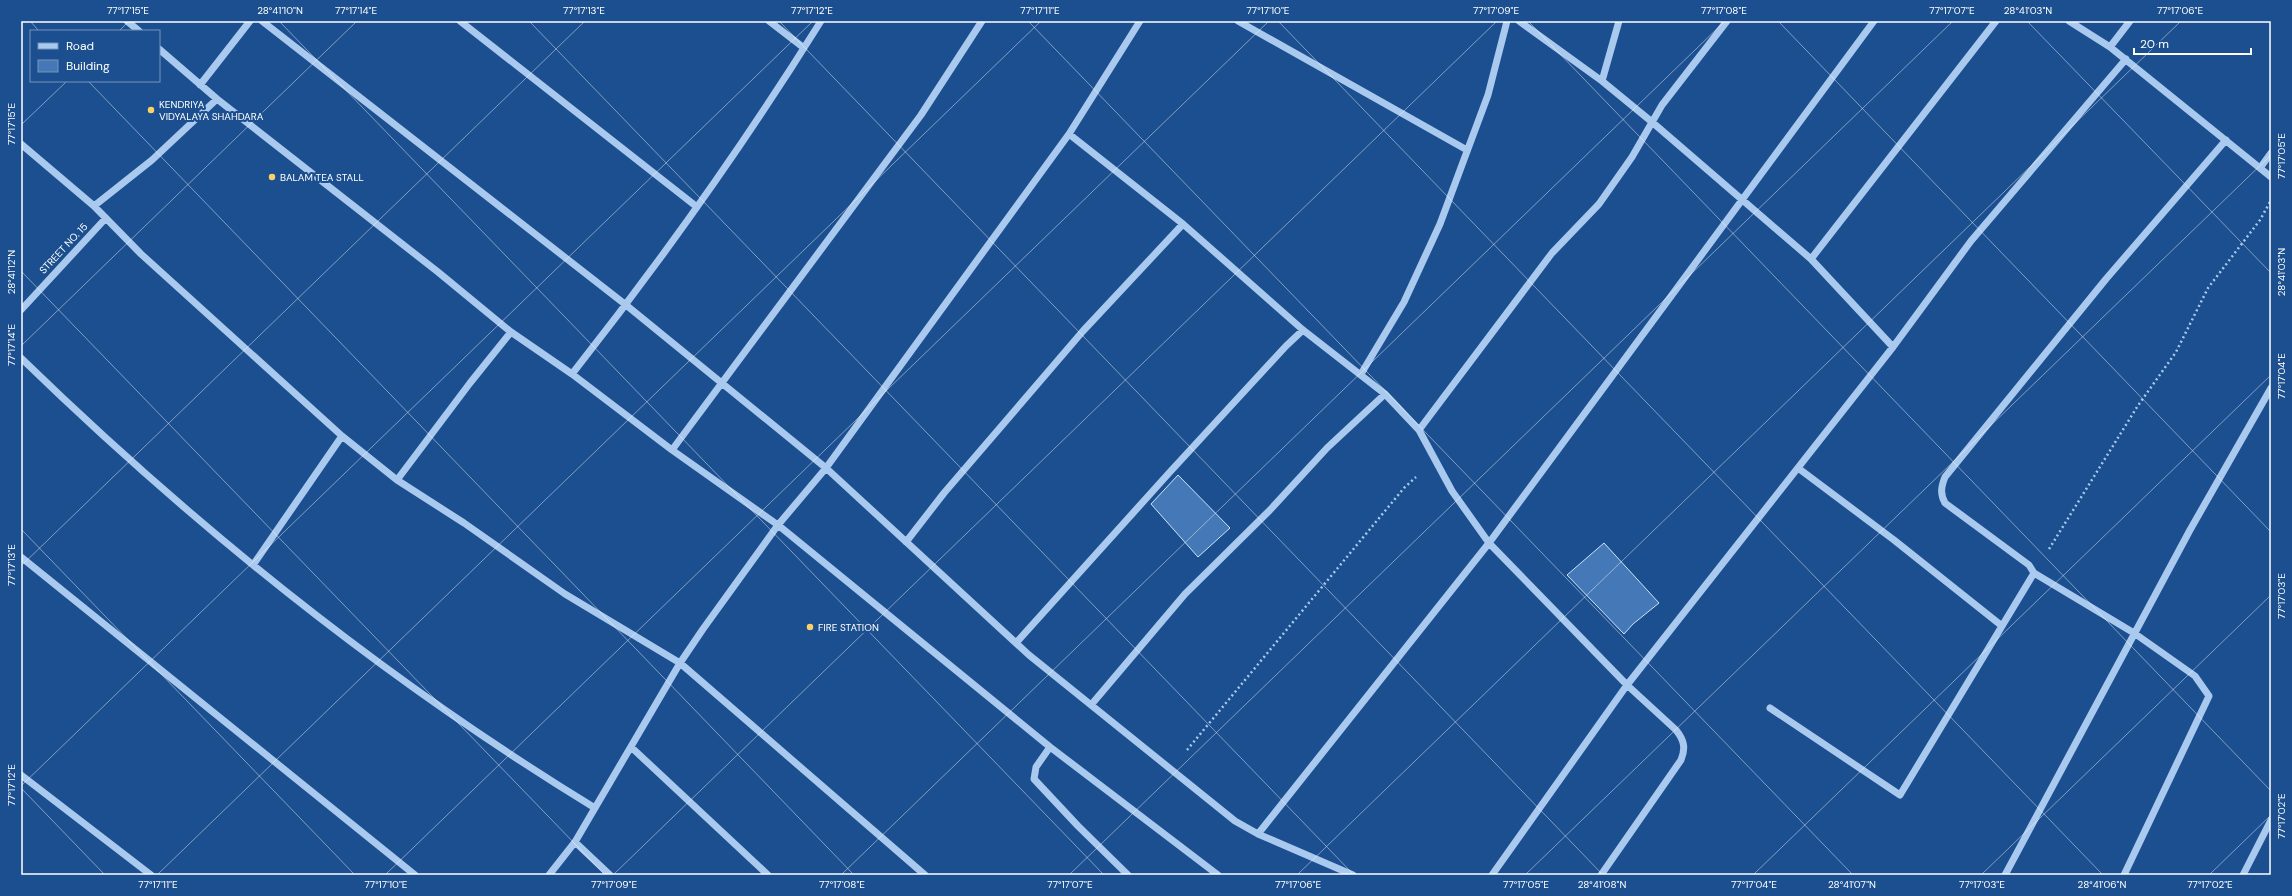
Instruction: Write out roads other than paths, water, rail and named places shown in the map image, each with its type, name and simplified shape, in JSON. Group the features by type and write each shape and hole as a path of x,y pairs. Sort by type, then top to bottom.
{"street":[{"path":"127,21 138,30"},
{"path":"200,85 250,21"},
{"path":"262,21 626,305 721,384 826,468 1016,644 1235,821 1258,834 1353,875"},
{"path":"460,21 697,207"},
{"path":"769,21 804,48"},
{"path":"572,374 626,305 697,207 821,21"},
{"path":"672,450 921,115 982,21"},
{"path":"549,875 575,842 680,663 778,525 826,468 1069,134 1140,21"},
{"path":"1238,21 1467,150"},
{"path":"1361,374 1404,302 1440,224 1488,95 1507,21"},
{"path":"1519,21 1602,81 1652,122 1811,259 1894,347"},
{"path":"1602,81 1619,21"},
{"path":"1419,430 1552,253 1599,204 1632,157 1662,105 1727,21"},
{"path":"1258,834 1489,543 1743,201 1874,21"},
{"path":"1811,259 1996,21"},
{"path":"2069,21 2126,59 2271,177"},
{"path":"2110,47 2130,21"},
{"path":"160,50 216,99 438,272 511,332 572,374 672,450 778,525 1050,747 1218,875"},
{"path":"1492,875 1626,685 1894,347 1971,241 2126,59"},
{"path":"94,206 152,160 216,99"},
{"path":"1069,134 1184,224 1303,330 1385,394 1419,430 1452,491 1489,543 1626,685 1676,730 1682,738 1685,750 1681,760 1601,875"},
{"path":"2124,875 2209,696 2195,676 2134,633 2034,573 2029,566 1945,503 1942,497 1941,487 1945,477 2106,279 2226,140"},
{"path":"21,144 94,206 105,219 231,337 342,436 397,480 464,523 566,594 680,663 925,875"},
{"path":"2260,168 2271,153"},
{"name":"STREET NO. 15","path":"21,310 105,219"},
{"path":"906,542 944,493 1083,331 1184,224"},
{"path":"1016,644 1169,473 1281,351 1303,330"},
{"path":"397,480 470,383 511,332"},
{"path":"21,358 137,466 253,565 317,617 431,702 524,764 595,808"},
{"path":"2005,875 2134,633 2235,449 2271,388"},
{"path":"1091,705 1185,594 1270,510 1327,448 1385,394"},
{"path":"253,565 342,436"},
{"path":"1798,468 1894,540 2002,626"},
{"path":"21,557 415,875"},
{"path":"1770,708 1900,795 2034,573"},
{"path":"631,747 768,875"},
{"path":"1050,747 1036,767 1034,779 1078,826 1128,875"},
{"path":"21,775 150,875"},
{"path":"2243,875 2271,820"},
{"path":"575,842 610,875"}],"place":[{"name":"KENDRIYA VIDYALAYA SHAHDARA","path":"151,110"},
{"name":"BALAM TEA STALL","path":"272,177"},
{"name":"FIRE STATION","path":"810,627"}]}
